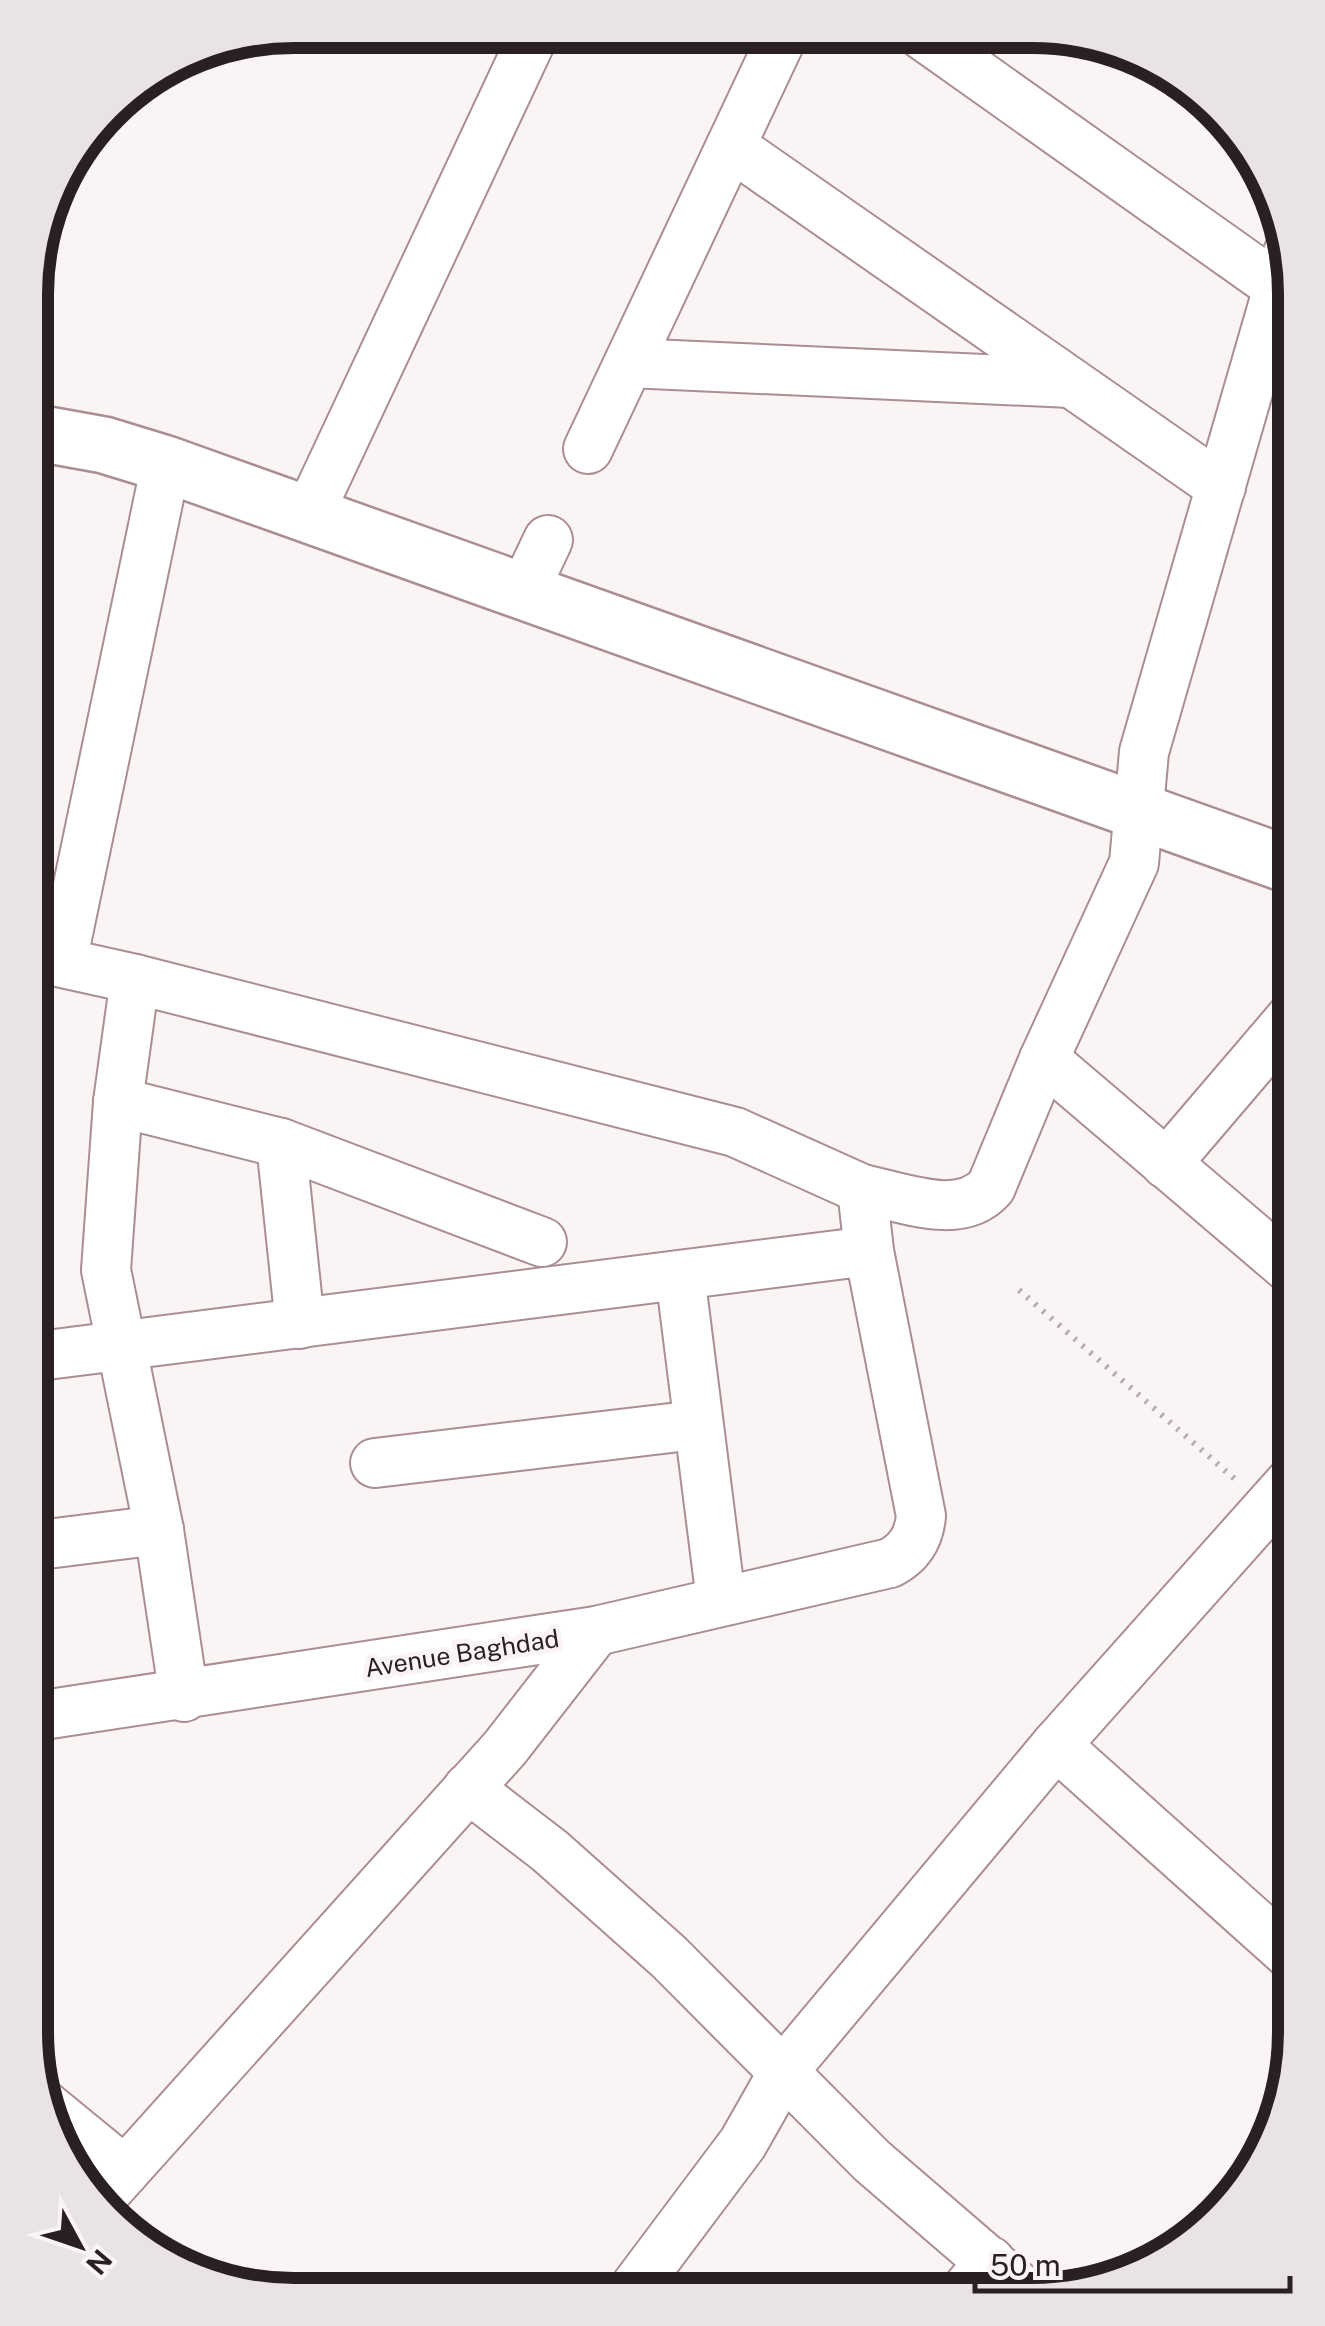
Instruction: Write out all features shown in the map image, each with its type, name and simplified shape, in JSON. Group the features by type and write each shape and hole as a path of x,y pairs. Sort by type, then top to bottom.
{"main road":[{"path":"48,435 166,464 1278,861"}],"street":[{"path":"308,516 527,48"},
{"path":"588,449 777,48"},
{"path":"942,48 1275,265"},
{"path":"731,146 1221,487"},
{"path":"48,959 734,1132 862,1189 956,1207 978,1202 992,1187 1044,1058 1134,862 1144,752 1278,289"},
{"path":"629,363 1070,383"},
{"path":"48,955 166,464"},
{"path":"524,592 548,540"},
{"path":"136,979 118,1102 106,1270 159,1530 184,1697"},
{"path":"1166,1164 1278,1033"},
{"path":"1044,1058 1277,1259"},
{"path":"118,1102 282,1143 542,1242"},
{"path":"282,1143 300,1324"},
{"path":"48,1355 869,1251 862,1189"},
{"name":"Avenue Baghdad","path":"48,1715 596,1632 890,1563 912,1546 920,1532 921,1516 869,1251"},
{"path":"680,1275 720,1600"},
{"path":"376,1462 696,1425"},
{"path":"642,2278 743,2143 785,2069 1056,1745 1277,1497"},
{"path":"48,1544 159,1530"},
{"path":"72,2138 112,2185 468,1788 596,1632"},
{"path":"1056,1745 1277,1943"},
{"path":"468,1788 550,1851 785,2069 976,2278"}],"path":[{"path":"1018,1290 1277,1490"}]}
